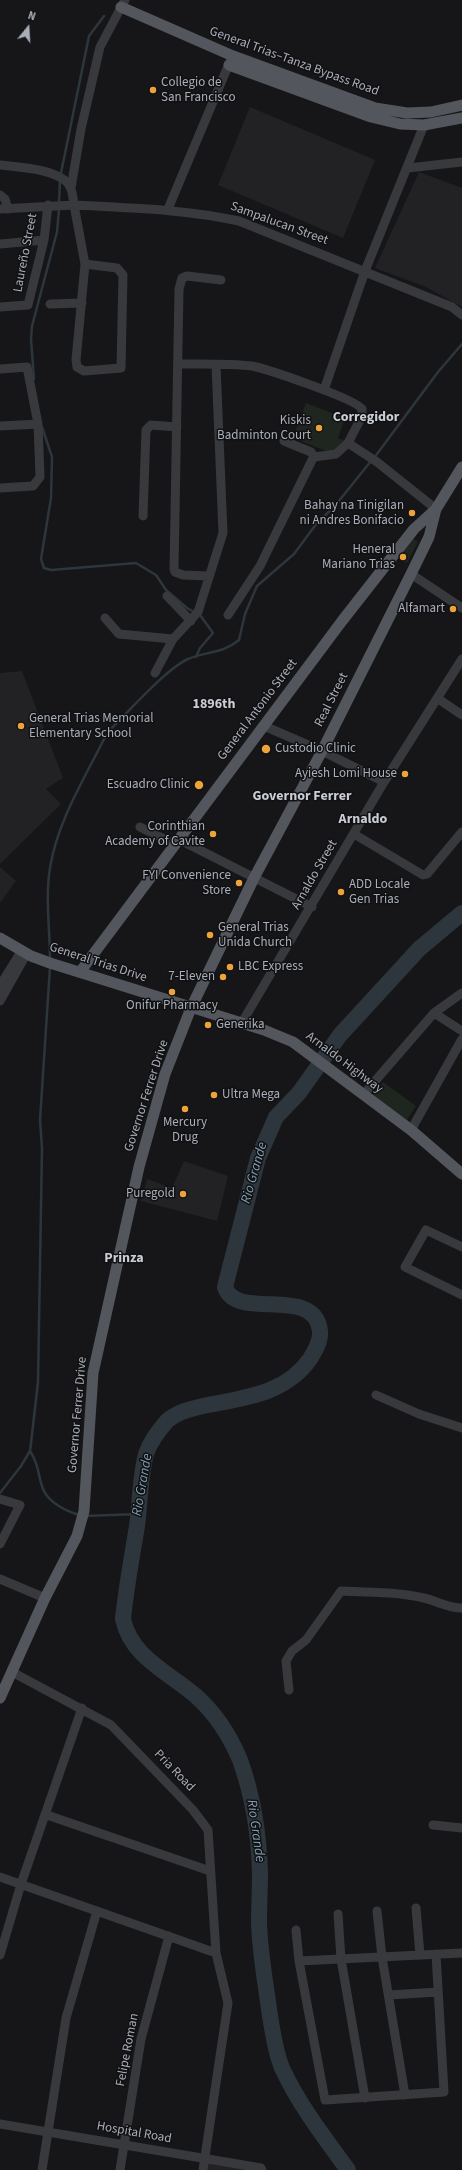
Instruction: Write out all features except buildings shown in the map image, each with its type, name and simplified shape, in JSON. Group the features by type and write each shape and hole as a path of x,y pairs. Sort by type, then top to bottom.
{"main road":[{"name":"General Trias–Tanza Bypass Road","path":"123,4 230,60 371,117 400,124 424,125 462,118"},
{"name":"General Trias–Tanza Bypass Road","path":"230,60 375,108 407,113 431,112 462,105"},
{"name":"General Antonio Street","path":"80,972 176,841 414,529 436,508 462,467"},
{"name":"Real Street","path":"191,1008 254,878 322,750 411,574 429,537 436,508"},
{"name":"General Trias Drive","path":"0,938 44,961 191,1008"},
{"name":"Arnaldo Highway","path":"191,1008 293,1042 411,1130 462,1174"},
{"name":"Governor Ferrer Drive","path":"0,1698 45,1598 77,1536 84,1511 93,1373 141,1161 165,1074 191,1008"}],"street":[{"path":"85,264 117,268 123,275 121,368 84,371 77,367 76,360 85,264 71,188 81,130 100,47 123,4"},
{"path":"168,209 230,60"},
{"path":"324,390 365,270 408,168 424,125"},
{"path":"408,168 462,162"},
{"path":"0,165 53,174 62,178 71,188"},
{"path":"0,195 5,199 4,209"},
{"name":"Sampalucan Street","path":"4,209 74,205 168,209 203,213 239,221 365,270 452,307 462,315"},
{"name":"Laureño Street","path":"0,307 28,305 44,240 48,206"},
{"path":"0,244 44,240"},
{"path":"209,576 183,575 175,572 174,569 179,364 179,289 182,278 187,276 221,280"},
{"path":"50,304 82,303"},
{"path":"179,364 253,366 324,390 357,404 362,409 362,416 348,443 336,454 314,457"},
{"path":"155,672 173,639 191,621 200,608 224,526 216,364"},
{"path":"0,369 27,367 38,424 40,477 38,482 33,486 0,488"},
{"path":"0,426 38,424"},
{"path":"143,516 146,430 152,425 177,427"},
{"path":"284,441 312,452 314,457"},
{"path":"348,443 368,455 436,508"},
{"path":"228,615 260,566 314,457"},
{"path":"411,574 462,608"},
{"path":"167,596 191,621"},
{"path":"105,618 119,634 173,639"},
{"name":"Arnaldo Street","path":"241,1024 312,907 384,782 462,659"},
{"path":"437,698 462,715"},
{"path":"264,726 322,750 384,782"},
{"path":"140,827 176,841 312,907"},
{"path":"354,834 423,875 427,874 462,832"},
{"path":"0,996 4,979 25,952"},
{"path":"0,1001 25,952"},
{"path":"363,1095 434,1013 462,994"},
{"path":"434,1013 462,1031"},
{"path":"411,1130 462,1039"},
{"path":"462,1247 426,1230 405,1267 462,1295"},
{"path":"376,1395 419,1414 462,1428"},
{"path":"0,1544 20,1505 1,1500"},
{"path":"0,1579 45,1598"},
{"path":"289,1690 286,1661 292,1651 306,1640 341,1591 385,1593 416,1597 451,1608 462,1608"},
{"name":"Pria Road","path":"12,1672 82,1708 111,1725 193,1810 208,1830 216,1953 228,2003 203,2170"},
{"path":"0,1955 21,1884 47,1814 82,1708"},
{"path":"47,1814 210,1871"},
{"path":"433,1825 462,1828"},
{"path":"0,1877 216,1953"},
{"path":"416,1908 420,1955"},
{"path":"42,2170 66,2018 97,1911"},
{"path":"377,1911 382,1957 405,2095"},
{"path":"338,1914 341,1959 365,2098"},
{"path":"296,1930 299,1961 325,2100 444,2092 436,1954"},
{"name":"Felipe Roman","path":"120,2170 141,2039 169,1936"},
{"path":"299,1961 462,1952"},
{"path":"388,1995 438,1992"},
{"name":"Hospital Road","path":"0,2124 261,2168 262,2170"}],"shaded area":[{"path":"250,107 375,160 343,238 218,185"},
{"path":"419,172 462,188 462,307 426,287 375,268"},
{"name":"Kiskis Badminton Court","path":"306,403 345,418 338,438 345,441 334,454 293,438"},
{"path":"411,537 418,542 407,563 396,557"},
{"name":"General Trias Memorial Elementary School","path":"22,671 63,778 46,789 61,804 0,864 0,673"},
{"path":"0,867 16,881 0,903"},
{"path":"383,1082 416,1106 407,1120 373,1095"},
{"name":"Puregold","path":"184,1161 228,1176 217,1221 141,1201 147,1179 172,1188"},
{"path":"208,2163 251,2170 207,2170"}],"waterway":[{"path":"61,173 89,36 104,16"},
{"path":"59,202 60,181"},
{"path":"34,379 31,339 32,326 57,232 59,209"},
{"path":"374,458 438,372 462,344"},
{"path":"42,427 52,457 51,498 41,559 44,568 51,570 136,563 156,575 166,590 194,612"},
{"path":"50,960 48,891 53,851 58,835 79,787 109,731 158,681 179,664 195,656 227,648 239,640 245,614 257,586 294,554 317,523 334,507 371,461"},
{"path":"196,657 200,648 213,633 200,615"},
{"name":"Rio Grande","path":"348,2170 296,2095 282,2068 274,2042 263,1970 259,1923 260,1873 257,1830 252,1802 240,1760 232,1742 216,1717 196,1696 142,1654 127,1632 123,1619 127,1584 137,1526 144,1463 146,1454 158,1432 167,1421 184,1411 247,1397 275,1388 300,1371 310,1359 319,1342 320,1331 315,1317 305,1309 291,1306 244,1302 232,1297 225,1287 258,1158 276,1117 299,1093 340,1035 419,949 462,913"},
{"path":"0,1493 21,1466 30,1451 38,1382 42,1148 40,1120 50,967"},
{"path":"30,1451 37,1466 45,1494 58,1506 69,1512 80,1515"},
{"path":"85,1516 138,1514"}],"place":[{"name":"Collegio de San Francisco","path":"153,90"},
{"name":"Kiskis Badminton Court","path":"319,428"},
{"name":"Bahay na Tinigilan ni Andres Bonifacio","path":"412,513"},
{"name":"Heneral Mariano Trias","path":"403,557"},
{"name":"Alfamart","path":"453,609"},
{"name":"General Trias Memorial Elementary School","path":"21,726"},
{"name":"Custodio Clinic","path":"266,749"},
{"name":"Ayiesh Lomi House","path":"405,774"},
{"name":"Escuadro Clinic","path":"199,785"},
{"name":"Corinthian Academy of Cavite","path":"213,834"},
{"name":"FYI Convenience Store","path":"239,883"},
{"name":"ADD Locale Gen Trias","path":"341,892"},
{"name":"General Trias Unida Church","path":"210,935"},
{"name":"LBC Express","path":"230,967"},
{"name":"7-Eleven","path":"223,977"},
{"name":"Onifur Pharmacy","path":"172,992"},
{"name":"Generika","path":"208,1025"},
{"name":"Ultra Mega","path":"214,1095"},
{"name":"Mercury Drug","path":"185,1109"},
{"name":"Puregold","path":"183,1194"}],"district":[{"name":"Corregidor","path":"366,418"},
{"name":"1896th","path":"214,705"},
{"name":"Governor Ferrer","path":"302,797"},
{"name":"Arnaldo","path":"363,820"},
{"name":"Prinza","path":"124,1259"}]}
